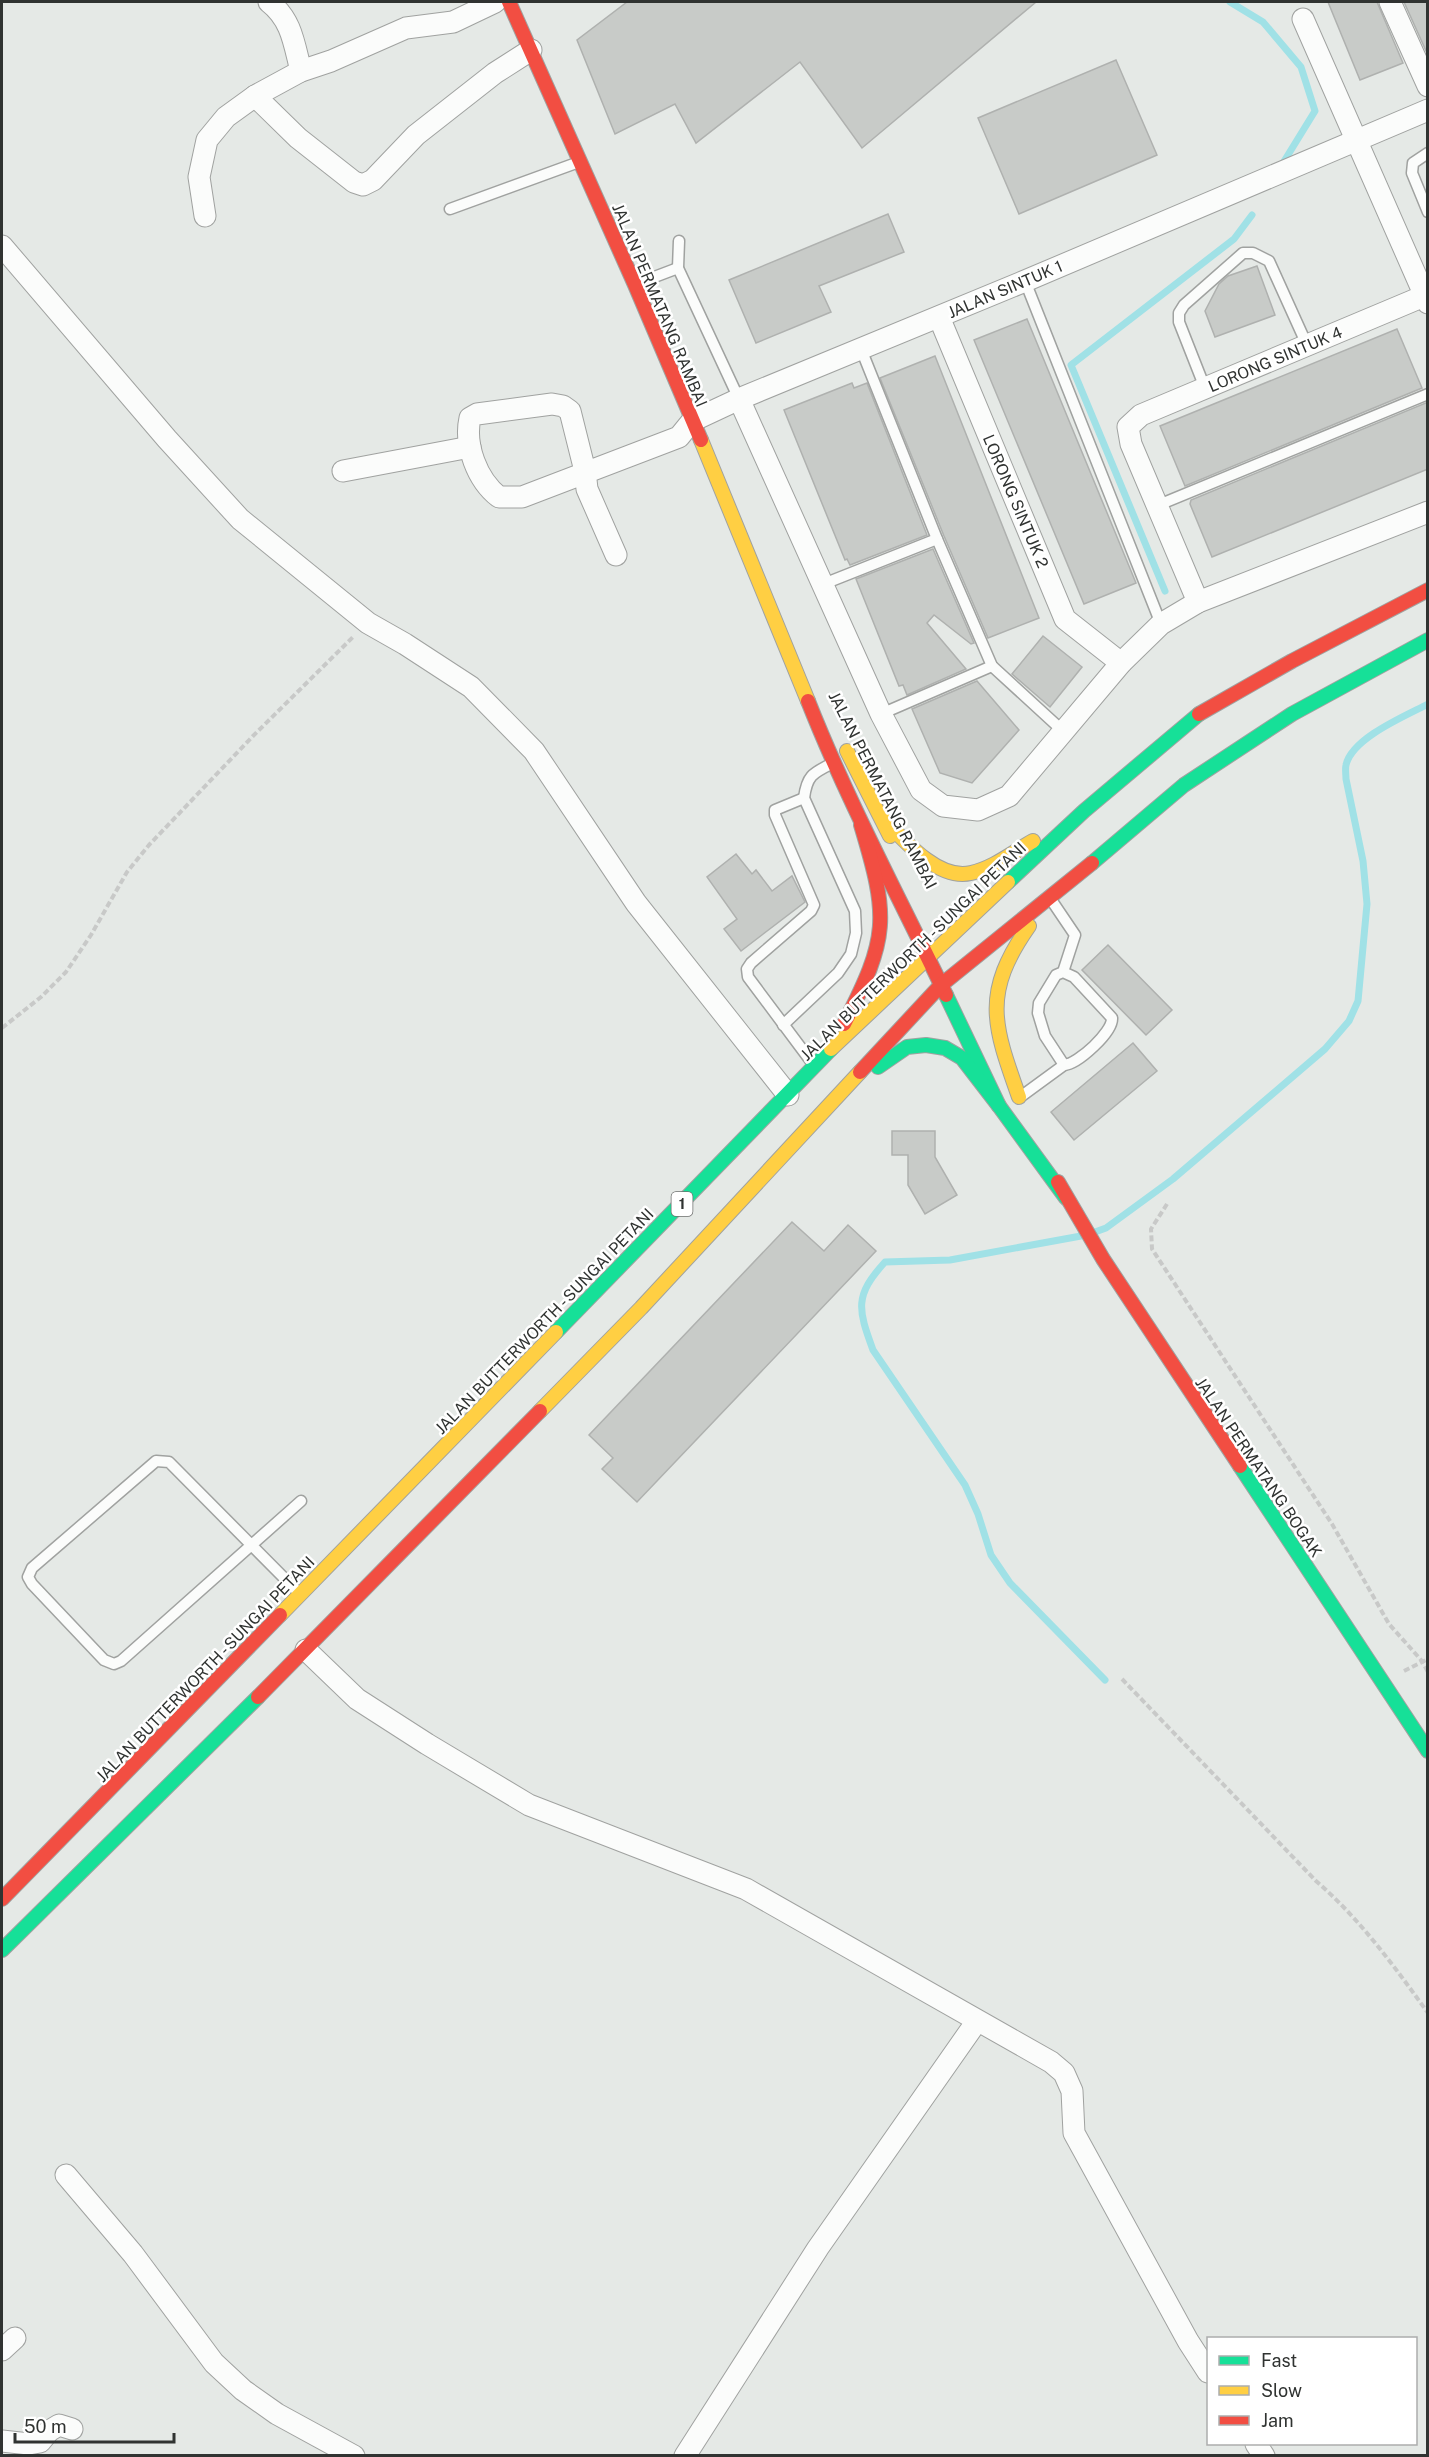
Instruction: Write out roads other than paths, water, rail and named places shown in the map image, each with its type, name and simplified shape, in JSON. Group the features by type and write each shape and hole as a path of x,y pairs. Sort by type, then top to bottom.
{"main road":[{"name":"JALAN PERMATANG RAMBAI","path":"509,2 635,285 778,623 833,763 861,825 941,985"},
{"name":"JALAN BUTTERWORTH - SUNGAI PETANI","path":"2,1950 306,1650 641,1308 941,985 948,959 1084,811 1192,718 1292,661 1428,590"},
{"name":"JALAN PERMATANG RAMBAI","path":"778,623 881,816 897,853"},
{"name":"JALAN BUTTERWORTH - SUNGAI PETANI","path":"2,1899 833,1047 928,957 948,959 1050,899 1184,785 1293,714 1428,640"},
{"path":"881,816 927,861 948,871 969,874 994,863 1084,811"},
{"path":"833,1047 867,981 879,945 882,911 875,874 861,825"},
{"path":"1021,1102 999,1041 995,1008 1002,973 1013,946 1050,899"},
{"name":"JALAN PERMATANG BOGAK","path":"941,985 999,1106 1069,1204 1428,1751"},
{"path":"987,1036 1021,1102"},
{"path":"840,1093 907,1047 926,1045 945,1048 962,1058 999,1106"},
{"name":"JALAN PERMATANG BOGAK","path":"1033,1128 1069,1204"}],"street":[{"path":"269,2 279,10 290,25 301,71"},
{"path":"206,216 200,177 207,140 226,117 255,96 301,71 331,61 406,28 438,26 453,22 495,2"},
{"path":"1390,2 1428,86"},
{"path":"1304,19 1426,300"},
{"path":"255,96 298,138 354,182 363,185 373,180 416,135 495,73 531,50"},
{"name":"JALAN SINTUK 1","path":"616,555 586,489 585,471 570,411 552,404 477,414 470,418 468,426 470,447 482,480 499,497 522,496 585,471 679,437 692,421 739,399 1428,110"},
{"path":"2,246 167,439 240,519 368,623 471,687 534,751 636,903 788,1095"},
{"name":"LORONG SINTUK 4","path":"1156,506 1131,444 1128,427 1141,415 1307,345 1426,300"},
{"name":"LORONG SINTUK 2","path":"939,317 1065,619 1121,663"},
{"path":"739,399 881,714 921,790 943,806 978,810 1009,796 1121,663 1161,624 1198,602 1428,512"},
{"path":"343,471 470,447"},
{"path":"1156,506 1198,602"},
{"path":"306,1650 357,1699 529,1805 746,1889 1051,2062 1064,2073 1072,2091 1074,2133 1188,2340 1207,2369"},
{"path":"685,2456 818,2248 977,2020"},
{"path":"66,2175 133,2254 214,2363 243,2390 277,2414 354,2456"},
{"path":"2,2441 29,2444 40,2442 49,2431 59,2425 72,2429"}],"lane":[{"path":"1428,153 1413,163 1412,173 1428,212"},
{"path":"450,209 579,162"},
{"path":"679,241 678,268 739,399"},
{"path":"1205,388 1179,322 1179,313 1184,305 1243,254 1252,253 1269,261 1307,345"},
{"path":"635,285 678,268"},
{"path":"1024,281 1161,624"},
{"path":"861,349 937,539 992,666 1064,732"},
{"path":"1156,506 1428,394"},
{"path":"821,585 937,539"},
{"path":"881,714 992,666"},
{"path":"783,1025 838,973 851,954 856,933 855,911 804,798 806,782 813,773 833,763"},
{"path":"804,798 780,806 775,810 775,815 814,905 811,911 747,969 748,977 815,1067"},
{"path":"1050,899 1075,935 1063,972"},
{"path":"1021,1102 1064,1065 1077,1060 1113,1025 1112,1018 1082,985 1074,977 1063,972 1056,975 1039,1003 1038,1013 1045,1036 1064,1065"},
{"path":"300,1595 250,1546 169,1462 163,1460 156,1461 138,1476 32,1568 28,1577 104,1660 114,1664 121,1661 250,1546 301,1501"}],"waterway":[{"path":"1230,2 1263,22 1301,67 1315,111 1283,163"},
{"path":"1165,591 1071,365 1234,239 1252,215"},
{"path":"1095,1232 1106,1228 1173,1179 1325,1049 1349,1021 1358,1001 1367,904 1363,861 1346,779 1346,765 1350,755 1369,737 1428,704"},
{"path":"1081,1236 950,1260 885,1262 868,1284 862,1303 862,1313 873,1350 965,1485 978,1514 991,1555 1010,1583 1105,1680"}]}
